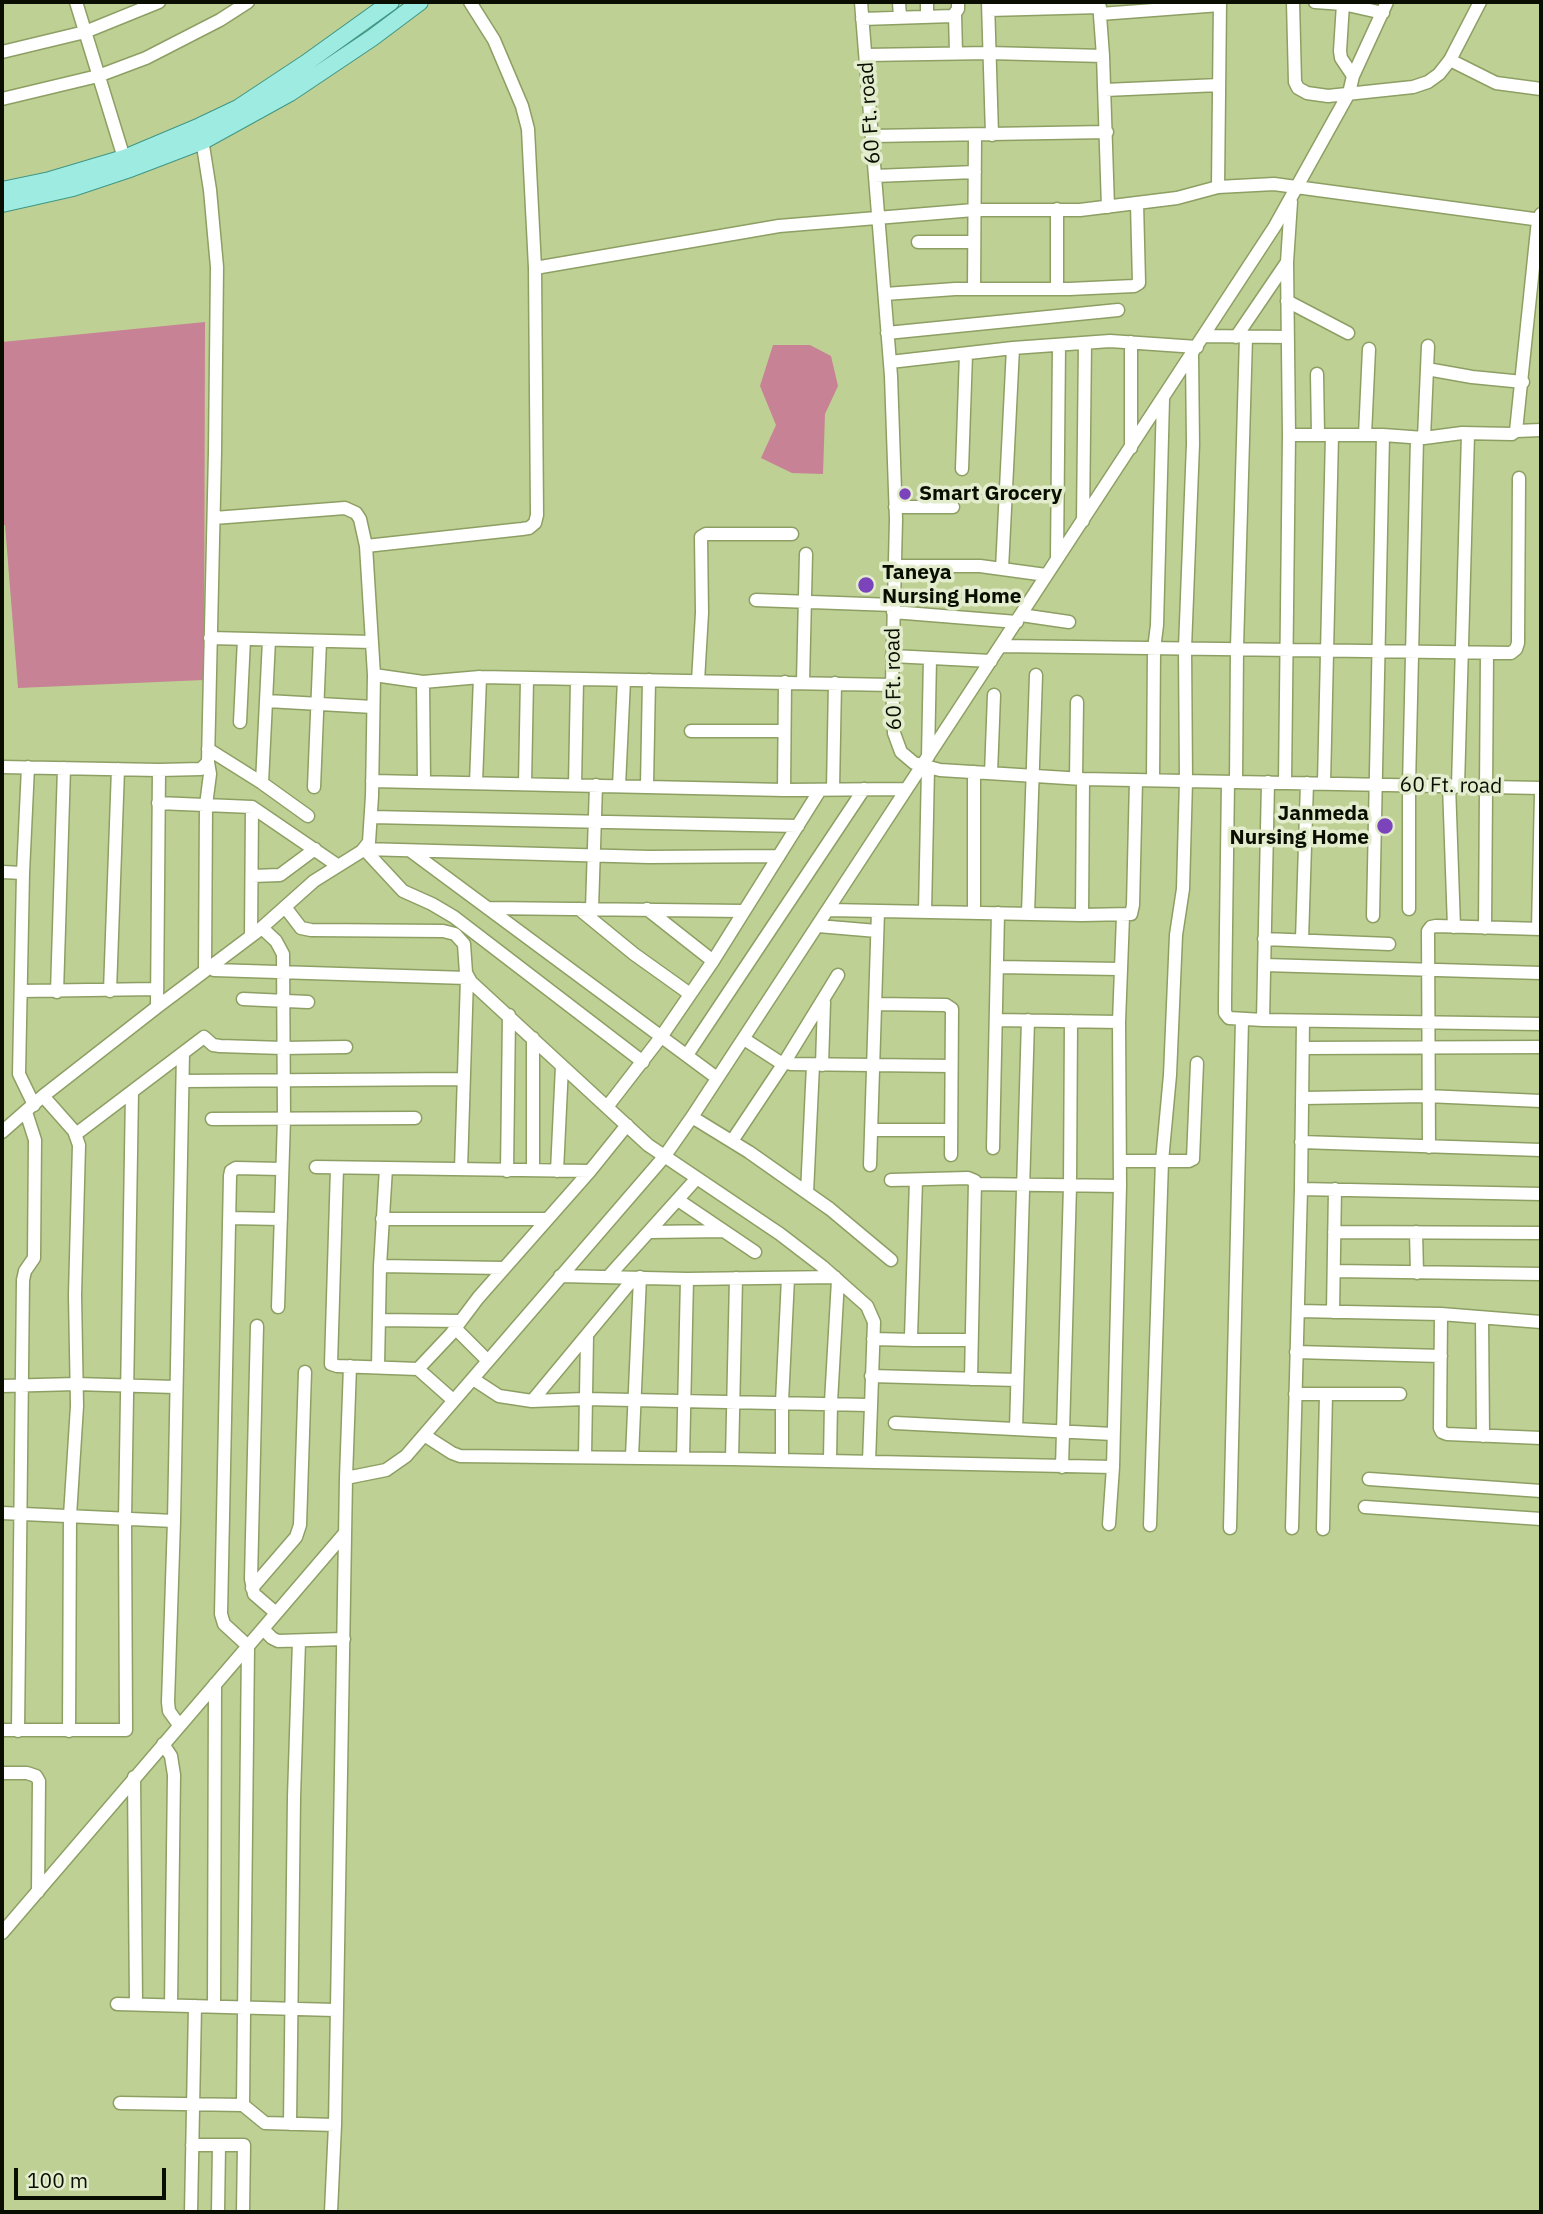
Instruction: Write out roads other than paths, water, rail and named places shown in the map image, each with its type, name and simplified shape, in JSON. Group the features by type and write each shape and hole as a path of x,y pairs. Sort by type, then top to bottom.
{"main road":[{"path":"2,190 50,180 202,134 391,2"},
{"path":"2,204 73,188 127,170 290,93 420,2"}],"street":[{"path":"76,2 124,158"},
{"path":"2,52 85,32 159,2"},
{"path":"2,99 98,76 159,52 248,2"},
{"path":"366,546 522,530 535,523 537,515 535,268 529,139 526,118 494,40 470,2"},
{"name":"60 Ft. road","path":"861,2 890,362 895,507 892,685 896,742 906,758 974,772 1080,779 1541,788"},
{"path":"899,2 900,17"},
{"path":"927,2 927,17"},
{"path":"1293,2 1294,74 1298,88 1307,93 1322,95 1420,85 1439,74 1450,60 1480,2"},
{"path":"346,1478 387,1470 406,1456 664,1157 906,789 926,764 1046,575 1197,346 1294,191 1349,93 1353,76 1385,7 1315,2"},
{"path":"992,135 988,6 1100,8 1220,3 1218,187"},
{"path":"1343,4 1340,51 1353,76"},
{"path":"862,19 927,17 956,8 956,53"},
{"path":"1100,8 1108,207"},
{"path":"866,55 989,52 1103,56"},
{"path":"1450,60 1496,83 1541,89"},
{"path":"1105,90 1219,85"},
{"path":"872,135 975,136 1107,132"},
{"path":"202,134 217,267 208,756 210,779 206,805 209,970"},
{"path":"974,289 975,136"},
{"path":"875,176 975,172"},
{"path":"535,268 766,228 879,216 974,210 1108,207 1177,198 1218,187 1274,184 1294,191 1540,218 1516,431"},
{"path":"1285,782 1289,435 1287,262 1294,191"},
{"path":"885,294 1138,285 1137,203"},
{"path":"1057,209 1057,289"},
{"path":"918,242 974,242"},
{"path":"1287,262 1241,337 1237,647 1225,1013 1229,1018 1242,1020 1541,1024"},
{"path":"1287,301 1348,333"},
{"path":"887,333 1118,310"},
{"path":"890,362 1085,343 1131,342 1197,346 1241,337 1287,337"},
{"path":"1131,342 1131,448"},
{"path":"1083,521 1085,343"},
{"path":"1057,559 1059,345"},
{"path":"1150,1525 1162,1161 1170,1075 1176,935 1183,889 1186,781 1185,648 1197,346"},
{"path":"1409,909 1412,651 1420,438 1429,346"},
{"path":"1002,569 1013,348"},
{"path":"1365,435 1369,349"},
{"path":"962,469 966,354"},
{"path":"1427,369 1523,382"},
{"path":"1317,374 1318,435"},
{"path":"1153,780 1154,649 1157,625 1163,398"},
{"path":"1289,435 1383,435 1420,438 1541,430"},
{"path":"1454,927 1453,785 1462,652 1468,434"},
{"path":"1324,783 1332,435"},
{"path":"1373,916 1383,435"},
{"path":"1001,646 1154,649 1237,647 1511,653 1518,643 1519,478"},
{"path":"895,507 953,508"},
{"path":"2,1132 157,1007 209,970 314,881 364,849 369,842 374,675 366,546 360,519 356,513 345,508 214,518"},
{"path":"698,681 702,613 701,537 706,534 792,534"},
{"path":"803,682 806,554"},
{"path":"895,566 980,566 1046,575"},
{"path":"756,600 805,601 1069,622"},
{"path":"210,638 372,642"},
{"path":"240,723 244,639"},
{"path":"262,783 269,640"},
{"path":"314,787 320,641"},
{"path":"1485,928 1487,653"},
{"path":"892,656 991,661"},
{"path":"925,912 930,658"},
{"path":"374,675 423,682 480,677 892,685"},
{"path":"1028,914 1036,675"},
{"path":"476,783 480,677"},
{"path":"525,784 527,679"},
{"path":"575,785 576,680"},
{"path":"619,786 624,680"},
{"path":"647,785 649,680"},
{"path":"423,682 424,782"},
{"path":"784,790 785,682"},
{"path":"607,1107 661,1037 713,961 798,826 826,790 835,684"},
{"path":"991,774 994,695"},
{"path":"267,701 373,707"},
{"path":"1077,702 1082,915"},
{"path":"691,731 784,731"},
{"path":"2,767 159,771 201,769 208,756"},
{"path":"208,756 262,783 308,816"},
{"path":"18,1731 23,1280 34,1258 34,1105 19,1074 27,767"},
{"path":"57,992 64,768"},
{"path":"110,990 118,769"},
{"path":"157,1007 159,771"},
{"path":"974,772 974,913"},
{"path":"829,909 1123,916 1131,914 1136,780"},
{"path":"372,781 784,790 906,789"},
{"path":"1263,1020 1268,782"},
{"path":"1302,940 1307,783"},
{"path":"585,909 593,856 596,785"},
{"path":"687,1055 864,789"},
{"path":"1429,1147 1428,931 1436,926 1540,929 1541,793"},
{"path":"158,803 252,807 337,865"},
{"path":"252,807 256,932"},
{"path":"371,817 798,826"},
{"path":"253,876 281,876 315,849"},
{"path":"364,849 593,856 779,856"},
{"path":"364,849 403,891 454,918 643,1062"},
{"path":"411,852 717,1078"},
{"path":"2,872 23,873"},
{"path":"285,908 301,928 452,932 464,944 467,978 461,1169"},
{"path":"488,908 743,911"},
{"path":"585,909 628,949 690,994"},
{"path":"647,909 713,961"},
{"path":"870,1166 878,911"},
{"path":"993,1148 998,913"},
{"path":"1109,1524 1113,1467 1120,1186 1119,1022 1123,916"},
{"path":"818,926 877,930"},
{"path":"256,932 282,950 284,1119 278,1307"},
{"path":"1265,939 1389,944"},
{"path":"1264,965 1541,973"},
{"path":"997,967 1120,969"},
{"path":"209,970 467,978 664,1157 780,1234 836,1278 871,1310 874,1322 869,1462"},
{"path":"732,1141 838,975"},
{"path":"21,991 156,989"},
{"path":"243,999 308,1002"},
{"path":"807,1193 824,1000"},
{"path":"875,1004 950,1006 953,1012 951,1155"},
{"path":"507,1171 509,1015"},
{"path":"996,1020 1119,1022"},
{"path":"1016,1429 1028,1020"},
{"path":"1230,1528 1242,1020"},
{"path":"1062,1467 1070,1185 1071,1021"},
{"path":"1292,1528 1303,1021"},
{"path":"76,1134 204,1038 216,1046 346,1047"},
{"path":"533,1038 533,1170"},
{"path":"744,1039 784,1063 951,1066"},
{"path":"1303,1048 1541,1047"},
{"path":"179,1725 169,1710 168,1702 183,1053"},
{"path":"1120,1161 1189,1161 1195,1153 1196,1063"},
{"path":"557,1171 562,1066"},
{"path":"184,1082 463,1079"},
{"path":"2,1730 126,1730 125,1518 132,1092"},
{"path":"1303,1098 1430,1097 1541,1101"},
{"path":"34,1105 76,1134 79,1145 75,1285 76,1384 70,1516 69,1731"},
{"path":"212,1119 415,1118"},
{"path":"692,1118 732,1141 807,1193 891,1260"},
{"path":"418,1369 627,1125"},
{"path":"871,1130 951,1130"},
{"path":"1301,1142 1541,1150"},
{"path":"316,1167 590,1171"},
{"path":"243,2105 248,1646 224,1625 221,1614 230,1176 233,1168 281,1169"},
{"path":"337,1168 330,1361 337,1366 418,1369 453,1400"},
{"path":"378,1366 386,1168"},
{"path":"608,1277 697,1178"},
{"path":"891,1180 973,1178 976,1184 971,1379"},
{"path":"914,1340 911,1330 916,1180"},
{"path":"976,1184 1120,1186"},
{"path":"1301,1189 1541,1194"},
{"path":"1333,1312 1335,1189"},
{"path":"678,1200 755,1252"},
{"path":"230,1217 281,1219"},
{"path":"382,1219 547,1219"},
{"path":"650,1233 724,1231"},
{"path":"1334,1232 1541,1233"},
{"path":"1416,1232 1417,1273"},
{"path":"380,1266 504,1268"},
{"path":"1334,1271 1541,1274"},
{"path":"560,1276 836,1278"},
{"path":"532,1401 637,1278"},
{"path":"632,1457 637,1278"},
{"path":"732,1459 736,1278"},
{"path":"782,1460 788,1278"},
{"path":"830,1460 836,1278"},
{"path":"683,1458 688,1279"},
{"path":"1298,1311 1441,1314 1541,1322"},
{"path":"1441,1314 1442,1432 1541,1438"},
{"path":"1482,1318 1483,1436"},
{"path":"379,1320 458,1325 488,1361"},
{"path":"257,1326 252,1588 254,1594 276,1614"},
{"path":"584,1456 587,1335"},
{"path":"873,1339 971,1340"},
{"path":"1296,1352 1441,1356"},
{"path":"331,2212 350,1366"},
{"path":"252,1588 296,1537 300,1525 304,1373"},
{"path":"871,1376 1017,1380"},
{"path":"472,1379 499,1396 532,1401 585,1399 831,1402 869,1405"},
{"path":"2,1386 76,1384 175,1387"},
{"path":"1295,1394 1400,1394"},
{"path":"1323,1529 1325,1394"},
{"path":"895,1423 1113,1434"},
{"path":"424,1435 452,1454 460,1456 830,1460 1113,1467"},
{"path":"1369,1479 1541,1491"},
{"path":"1365,1507 1541,1520"},
{"path":"2,1514 174,1521"},
{"path":"2,1933 345,1533"},
{"path":"263,1629 275,1640 344,1639"},
{"path":"290,2124 299,1641"},
{"path":"214,2007 215,1684"},
{"path":"163,1744 171,1756 174,1775 171,2005"},
{"path":"2,1773 27,1773 36,1776 39,1782 38,1892"},
{"path":"134,1777 136,2004"},
{"path":"117,2004 335,2010"},
{"path":"191,2212 195,2006"},
{"path":"120,2103 243,2105 265,2123 335,2125"},
{"path":"192,2145 244,2145 243,2212"},
{"path":"218,2212 219,2145"}],"place":[{"name":"Smart Grocery","path":"905,494"},
{"name":"Taneya Nursing Home","path":"866,585"},
{"name":"Janmeda Nursing Home","path":"1385,826"}]}
